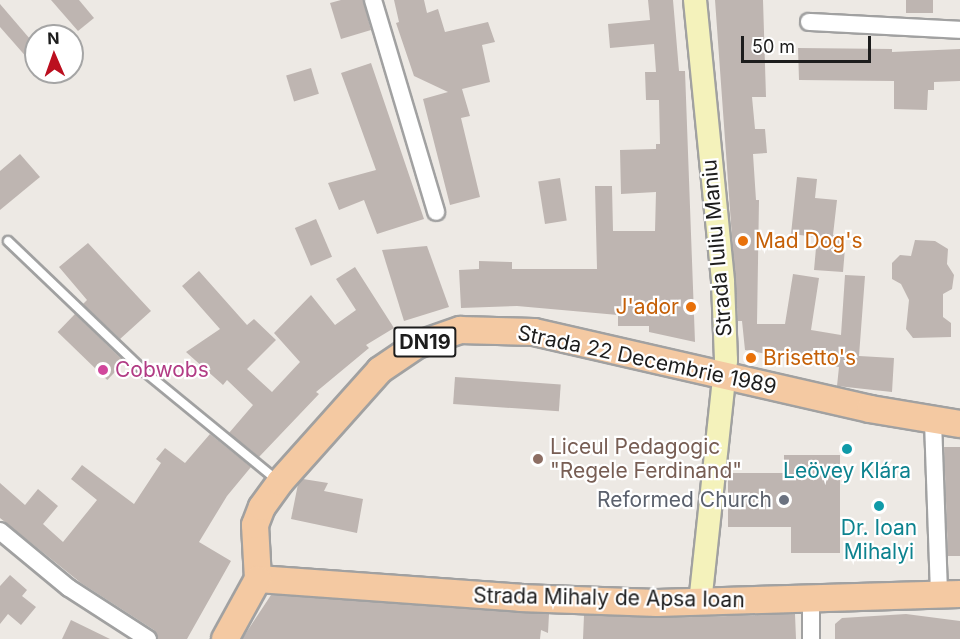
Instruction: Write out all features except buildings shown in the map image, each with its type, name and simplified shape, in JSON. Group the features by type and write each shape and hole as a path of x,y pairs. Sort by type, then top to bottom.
{"main road":[{"name":"Strada Iuliu Maniu","path":"694,0 723,282 726,376 700,603"},
{"name":"Strada 22 Decembrie 1989","path":"258,579 255,525 262,507 280,482 380,370 438,335 488,329 534,332 933,421 960,424"},
{"name":"Strada Mihaly de Apsa Ioan","path":"258,579 520,598 700,603 949,594"},
{"path":"225,639 258,579"}],"street":[{"path":"373,0 436,212"},
{"path":"809,22 960,30"},
{"path":"933,421 949,594"},
{"path":"0,531 69,588 148,639"},
{"path":"811,599 811,639"}],"lane":[{"path":"8,241 145,372 280,482"}],"place":[{"name":"Mad Dog's","path":"743,241"},
{"name":"J'ador","path":"691,307"},
{"name":"Brisetto's","path":"751,358"},
{"name":"Cobwobs","path":"103,370"},
{"name":"Leövey Klára","path":"847,449"},
{"name":"Liceul Pedagogic \"Regele Ferdinand\"","path":"538,459"},
{"name":"Reformed Church","path":"784,500"},
{"name":"Dr. Ioan Mihalyi","path":"879,506"}]}
